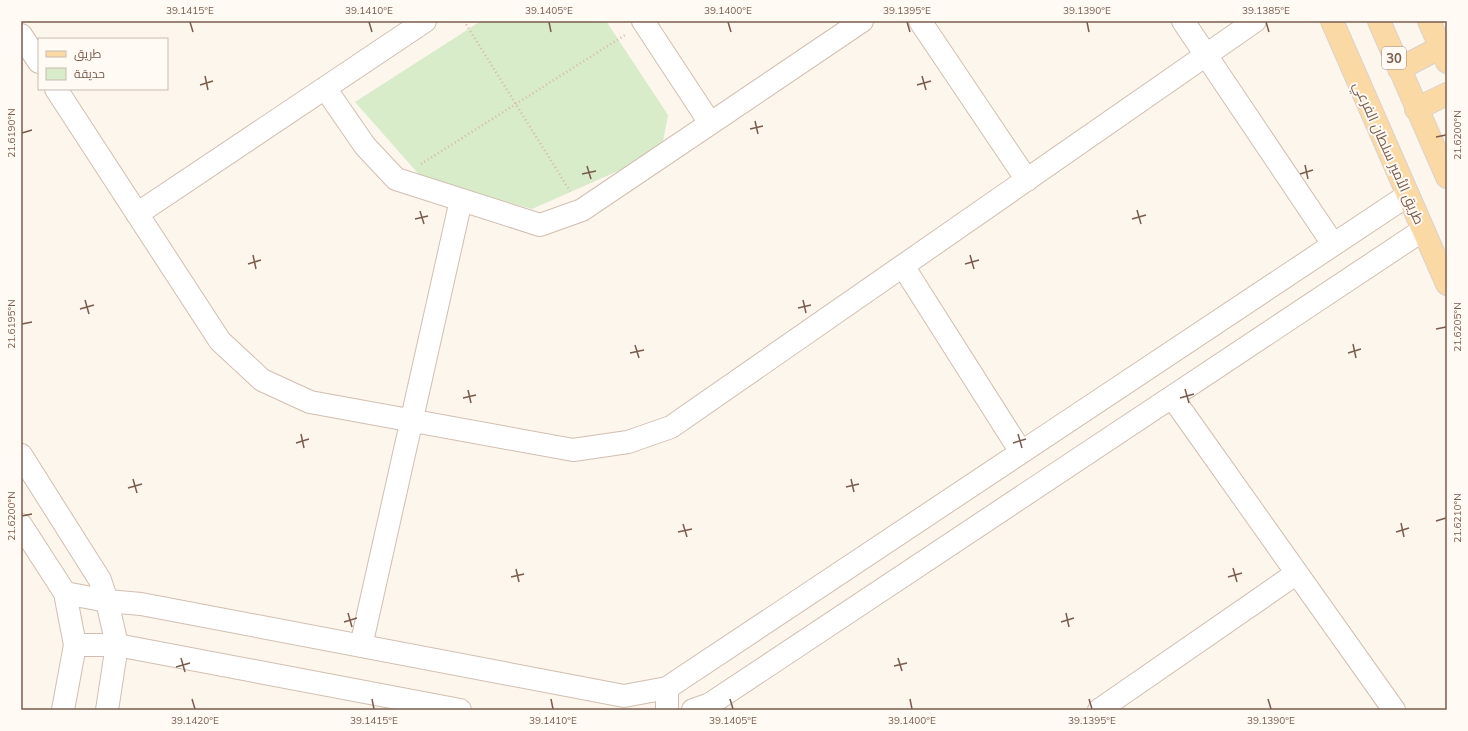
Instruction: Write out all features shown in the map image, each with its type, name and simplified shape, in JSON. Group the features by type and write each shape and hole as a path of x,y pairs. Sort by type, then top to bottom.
{"main road":[{"name":"طريق الأمير سلطان الفرعي","path":"1332,21 1447,284"},
{"name":"30","path":"1379,21 1447,177"},
{"path":"1399,69 1445,51 1429,21"},
{"path":"1416,108 1447,94"}],"street":[{"path":"137,214 425,21"},
{"path":"325,88 365,146 396,179 540,225 582,210 862,21"},
{"path":"920,21 1027,180"},
{"path":"1183,21 1333,244"},
{"path":"57,90 220,341 262,380 310,402 573,450 628,442 671,427 1255,21"},
{"path":"643,22 710,123"},
{"path":"21,35 38,60"},
{"path":"65,594 107,601 141,604 624,696 640,702 667,688 1408,194"},
{"path":"361,646 461,200"},
{"path":"693,710 710,704 1423,230"},
{"path":"903,266 1021,452"},
{"path":"1172,397 1394,710"},
{"path":"21,455 100,580 107,601 117,645 107,710"},
{"path":"21,525 65,594 74,645 63,710"},
{"path":"1099,710 1297,573"},
{"path":"74,645 117,645 460,710"},
{"path":"667,688 668,710"}],"path":[{"path":"464,21 582,210"},
{"path":"396,179 643,22"}],"green space":[{"path":"481,21 606,21 668,115 661,152 532,209 423,179 355,102"}]}
